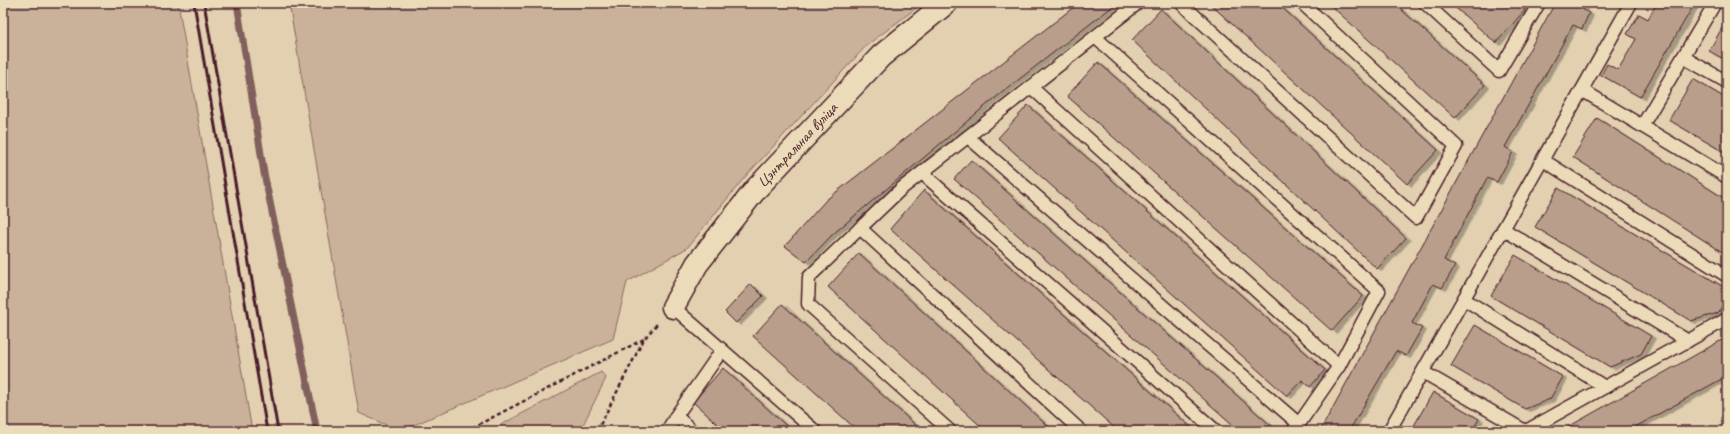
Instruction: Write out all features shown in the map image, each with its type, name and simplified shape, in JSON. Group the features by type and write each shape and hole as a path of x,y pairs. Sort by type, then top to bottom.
{"street":[{"name":"Цэнтральная вуліца","path":"673,307 697,264 756,189 881,56 946,3"}],"lane":[{"path":"950,431 808,304 809,277 901,190 1138,3"},
{"path":"1180,3 1416,218 1456,146 1302,3"},
{"path":"1425,3 1498,71 1539,3"},
{"path":"1390,431 1631,3"},
{"path":"1642,126 1715,3"},
{"path":"968,137 1296,427 1339,366 1378,291 1095,37"},
{"path":"1683,57 1727,82"},
{"path":"1031,87 1339,366"},
{"path":"1582,90 1727,177"},
{"path":"1543,160 1727,276"},
{"path":"922,173 1216,431"},
{"path":"860,228 1081,431"},
{"path":"1503,229 1688,341"},
{"path":"1464,299 1605,387"},
{"path":"673,307 815,431"},
{"path":"1423,372 1525,431 1727,319"},
{"path":"667,431 722,350"},
{"path":"676,416 692,431"}],"path":[{"path":"597,431 644,339 673,307"},
{"path":"466,431 644,339"}],"shaded area":[{"path":"3,3 178,3 252,431 9,431 3,395"},
{"path":"289,3 923,3 867,45 745,177 687,248 627,282 613,339 400,431 359,413"},
{"path":"601,372 606,378 580,431 489,431"}],"building":[{"path":"1079,3 1117,3 990,102 833,234 806,262 785,246 826,200"},
{"path":"1209,3 1277,3 1438,150 1407,184"},
{"path":"1328,3 1394,3 1485,85 1455,118"},
{"path":"1450,3 1517,3 1525,10 1496,43"},
{"path":"1555,3 1585,3 1582,9 1589,13 1582,29 1573,25 1505,147 1513,152 1497,182 1487,178 1444,260 1455,266 1442,288 1433,284 1412,323 1422,328 1406,356 1396,351 1349,431 1320,431"},
{"path":"1657,3 1695,3 1640,97 1601,75 1607,64 1618,70 1636,39 1627,34 1639,14 1648,19"},
{"path":"1161,9 1406,238 1377,269 1132,40"},
{"path":"1727,19 1727,61 1709,51"},
{"path":"1098,62 1363,296 1332,331 1067,96"},
{"path":"1693,79 1727,99 1727,154 1669,120"},
{"path":"1028,105 1325,370 1310,387 1302,380 1287,396 998,138"},
{"path":"1597,118 1727,200 1727,255 1573,157"},
{"path":"971,160 1277,431 1240,431 954,179"},
{"path":"1558,188 1727,289 1727,298 1718,313 1691,321 1535,227"},
{"path":"924,190 1195,431 1118,431 890,229"},
{"path":"859,253 1053,431 986,431 828,287"},
{"path":"1515,255 1651,336 1641,354 1610,367 1491,296"},
{"path":"751,284 763,296 736,323 725,312"},
{"path":"782,304 922,431 858,431 753,336"},
{"path":"1475,325 1563,377 1550,399 1525,409 1451,366"},
{"path":"1727,337 1727,376 1628,431 1561,431"},
{"path":"723,368 792,431 725,431 693,402"},
{"path":"1433,392 1479,419 1472,431 1445,431 1439,428 1437,431 1411,431"}],"waterway":[{"path":"237,3 264,173 317,431"}],"railway":[{"path":"194,3 267,431"},
{"path":"204,3 278,431"}]}
